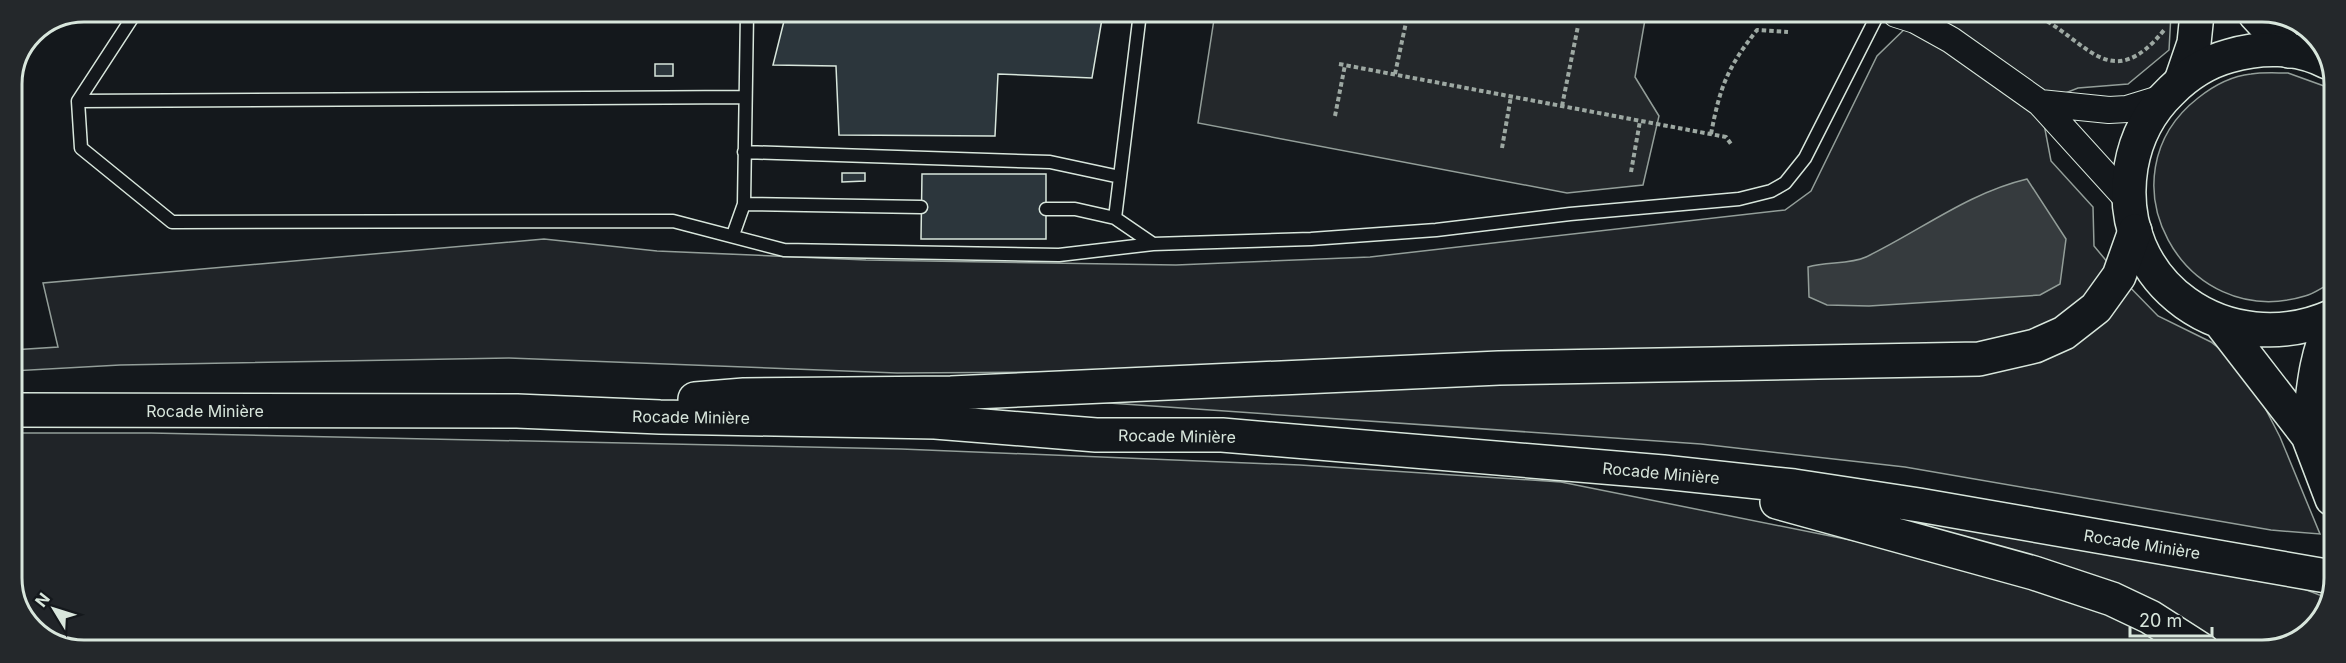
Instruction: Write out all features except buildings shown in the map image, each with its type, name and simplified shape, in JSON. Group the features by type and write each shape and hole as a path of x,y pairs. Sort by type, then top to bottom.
{"main road":[{"path":"2196,22 2194,43 2172,90 2140,136 2129,179 2132,216 2144,255 2158,277 2176,296 2197,311 2220,322 2243,329 2275,331 2323,321"},
{"path":"2262,22 2289,51"},
{"path":"2172,90 2221,58 2266,49 2289,51 2318,59"},
{"path":"517,411 744,395 951,393 1499,368 1979,359 2035,346 2064,333 2096,308 2119,276 2132,216"},
{"path":"2220,322 2308,436 2324,477"},
{"path":"2308,436 2315,368 2324,340"},
{"name":"Rocade Minière","path":"23,410 517,411 660,417 935,422 1096,435 1222,435 1663,472 1794,486 1919,505 2324,576"},
{"path":"1663,472 2034,573 2112,599 2150,617 2186,640"}],"street":[{"path":"1919,22 1951,40 2040,103 2132,216"},
{"path":"2040,103 2109,110 2127,109 2172,90"}],"lane":[{"path":"129,22 78,101 81,148 172,222 673,221 784,250 1059,255 1153,244 1311,239 1436,231 1570,214 1739,199 1771,191 1785,183 1804,158 1874,22"},
{"path":"733,235 744,204 747,22"},
{"path":"1115,218 1139,22"},
{"path":"78,101 745,97"},
{"path":"744,152 1050,162 1120,177"},
{"path":"744,204 921,207"},
{"path":"1046,209 1075,209 1115,218 1153,244"}],"path":[{"path":"1395,74 1406,22"},
{"path":"2050,22 2101,61 2127,62 2155,41 2167,27"},
{"path":"1563,106 1578,26"},
{"path":"1711,134 1719,93 1737,56 1757,30 1788,32"},
{"path":"1339,64 1726,137 1731,144"},
{"path":"1335,116 1345,65"},
{"path":"1502,148 1511,96"},
{"path":"1631,172 1640,121"}],"shaded area":[{"path":"1214,22 1645,22 1635,77 1659,116 1643,185 1567,193 1198,123"},
{"path":"1912,22 2171,22 2169,50 2128,84 2078,88 2040,103 2051,161 2093,207 2094,246 2119,276 2158,316 2211,342 2245,369 2280,437 2320,534 2271,530 1905,467 1701,444 1066,400 1062,372 897,373 509,358 120,365 23,370 23,349 58,347 43,283 544,239 657,251 866,260 1176,265 1370,257 1785,210 1811,191 1877,56"},
{"path":"2288,73 2323,86 2323,287 2305,296 2261,301 2223,292 2191,270 2168,240 2156,205 2155,167 2169,130 2198,98 2223,82 2244,75"},
{"path":"2027,179 2066,239 2060,284 2040,295 1869,306 1827,305 1809,297 1808,267 1866,257 1964,203 2005,185"},
{"path":"23,433 151,433 901,449 1300,465 1561,482 1870,544 1916,528 1926,521 2304,589 2321,595 2313,613 2299,628 2289,634 2262,640 76,640 57,634 44,625 31,610 25,595 23,583"}]}
